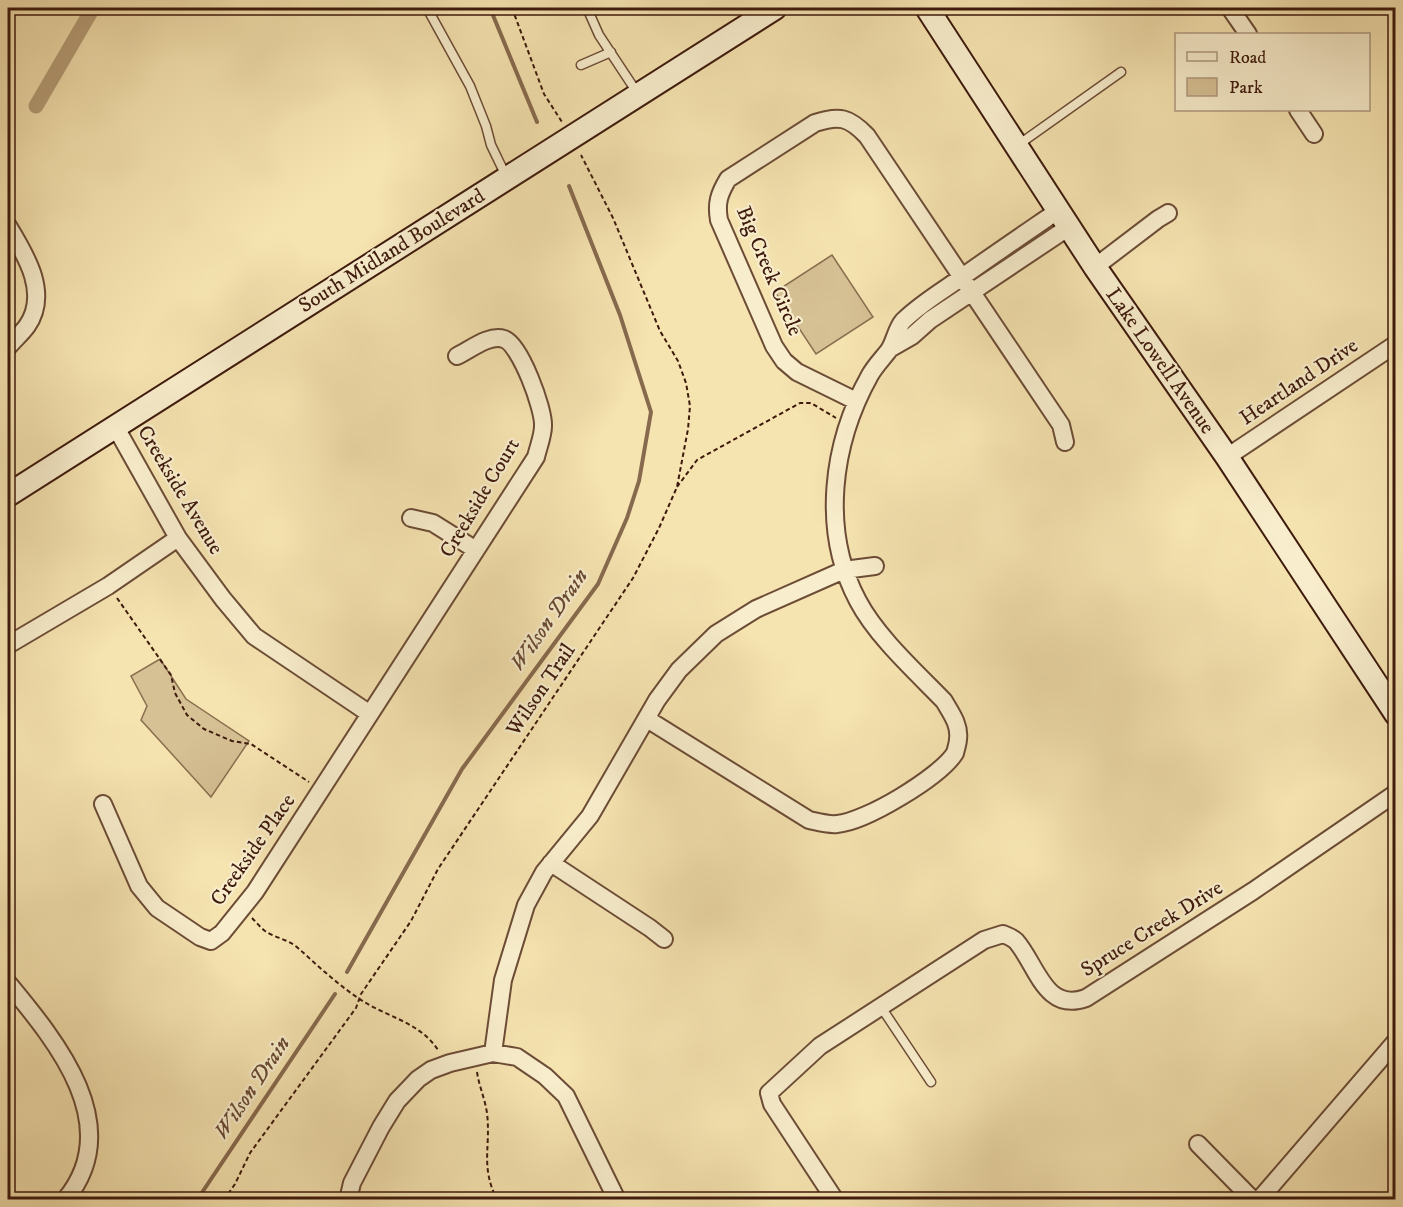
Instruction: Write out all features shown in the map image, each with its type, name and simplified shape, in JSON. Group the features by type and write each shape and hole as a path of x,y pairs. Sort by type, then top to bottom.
{"main road":[{"name":"South Midland Boulevard","path":"8,495 775,8"},
{"name":"Lake Lowell Avenue","path":"937,12 1095,267 1227,457 1395,714"}],"street":[{"path":"1230,8 1247,33"},
{"path":"1299,111 1314,134"},
{"name":"Big Creek Circle","path":"856,401 797,372 784,361 774,346 719,220 717,204 720,192 728,179 815,123 841,118 855,123 867,136 1061,425 1065,442"},
{"path":"1095,267 1168,213"},
{"path":"647,719 809,820 835,824 878,809 933,775 955,752 959,728 944,701 872,624 859,604 844,570 836,526 834,494 839,454 856,401 871,372 891,348 900,324 961,278 1064,219"},
{"path":"891,348 912,336 1064,219"},
{"path":"8,225 23,250 36,283 36,307 27,326 8,346"},
{"name":"Creekside Court","path":"407,656 536,458 543,426 538,400 517,350 510,342 504,339 489,340 457,356"},
{"name":"Heartland Drive","path":"1227,457 1395,344"},
{"name":"Creekside Avenue","path":"115,426 178,538 254,636 370,714"},
{"path":"411,518 433,523 476,550"},
{"path":"8,645 108,586 178,538"},
{"path":"493,1053 503,980 526,905 543,872 590,816 657,700 679,670 716,634 756,609 844,570 875,566"},
{"name":"Creekside Place","path":"103,804 139,886 157,908 200,937 211,941 222,933 255,892 407,656"},
{"name":"Spruce Creek Drive","path":"835,1200 772,1104 769,1092 820,1046 984,940 1003,934 1015,940 1056,998 1074,1003 1086,998 1254,891 1395,793"},
{"path":"551,863 650,927 664,939"},
{"path":"8,983 65,1061 82,1092 88,1114 90,1142 85,1166 73,1190 65,1200"},
{"path":"1259,1200 1395,1041"},
{"path":"348,1200 352,1183 397,1101 418,1079 444,1065 493,1053 517,1057 545,1076 566,1096 617,1200"},
{"path":"1198,1144 1252,1200"}],"lane":[{"path":"427,8 470,86 486,126 491,146 507,179"},
{"path":"587,8 599,35 638,94"},
{"path":"581,65 611,52"},
{"path":"1018,145 1121,72"},
{"path":"881,1007 931,1082"}],"path":[{"path":"512,8 544,94 564,125"},
{"name":"Wilson Trail","path":"224,1200 235,1184 250,1153 356,1008 359,999 411,921 438,869 633,578 677,487 690,406 686,383 678,361 660,331 613,218 581,155"},
{"path":"677,487 697,460 800,403 811,403 847,425"},
{"path":"108,586 171,675 175,693 187,715 204,729 232,741 251,744 309,781 320,792"},
{"path":"242,907 266,932 297,947 307,958 359,999 425,1034 439,1052 444,1065"},
{"path":"473,1058 486,1112 486,1168 496,1200"}],"green space":[{"path":"832,255 873,317 816,354 775,292"},
{"path":"160,659 186,699 249,741 211,797 141,720 147,706 131,676"}],"waterway":[{"path":"36,106 93,8"},
{"name":"Wilson Drain","path":"490,8 537,122"},
{"name":"Wilson Drain","path":"347,972 462,769 598,584 627,518 639,481 651,412 620,315 569,186"},
{"name":"Wilson Drain","path":"197,1200 335,994"}]}
